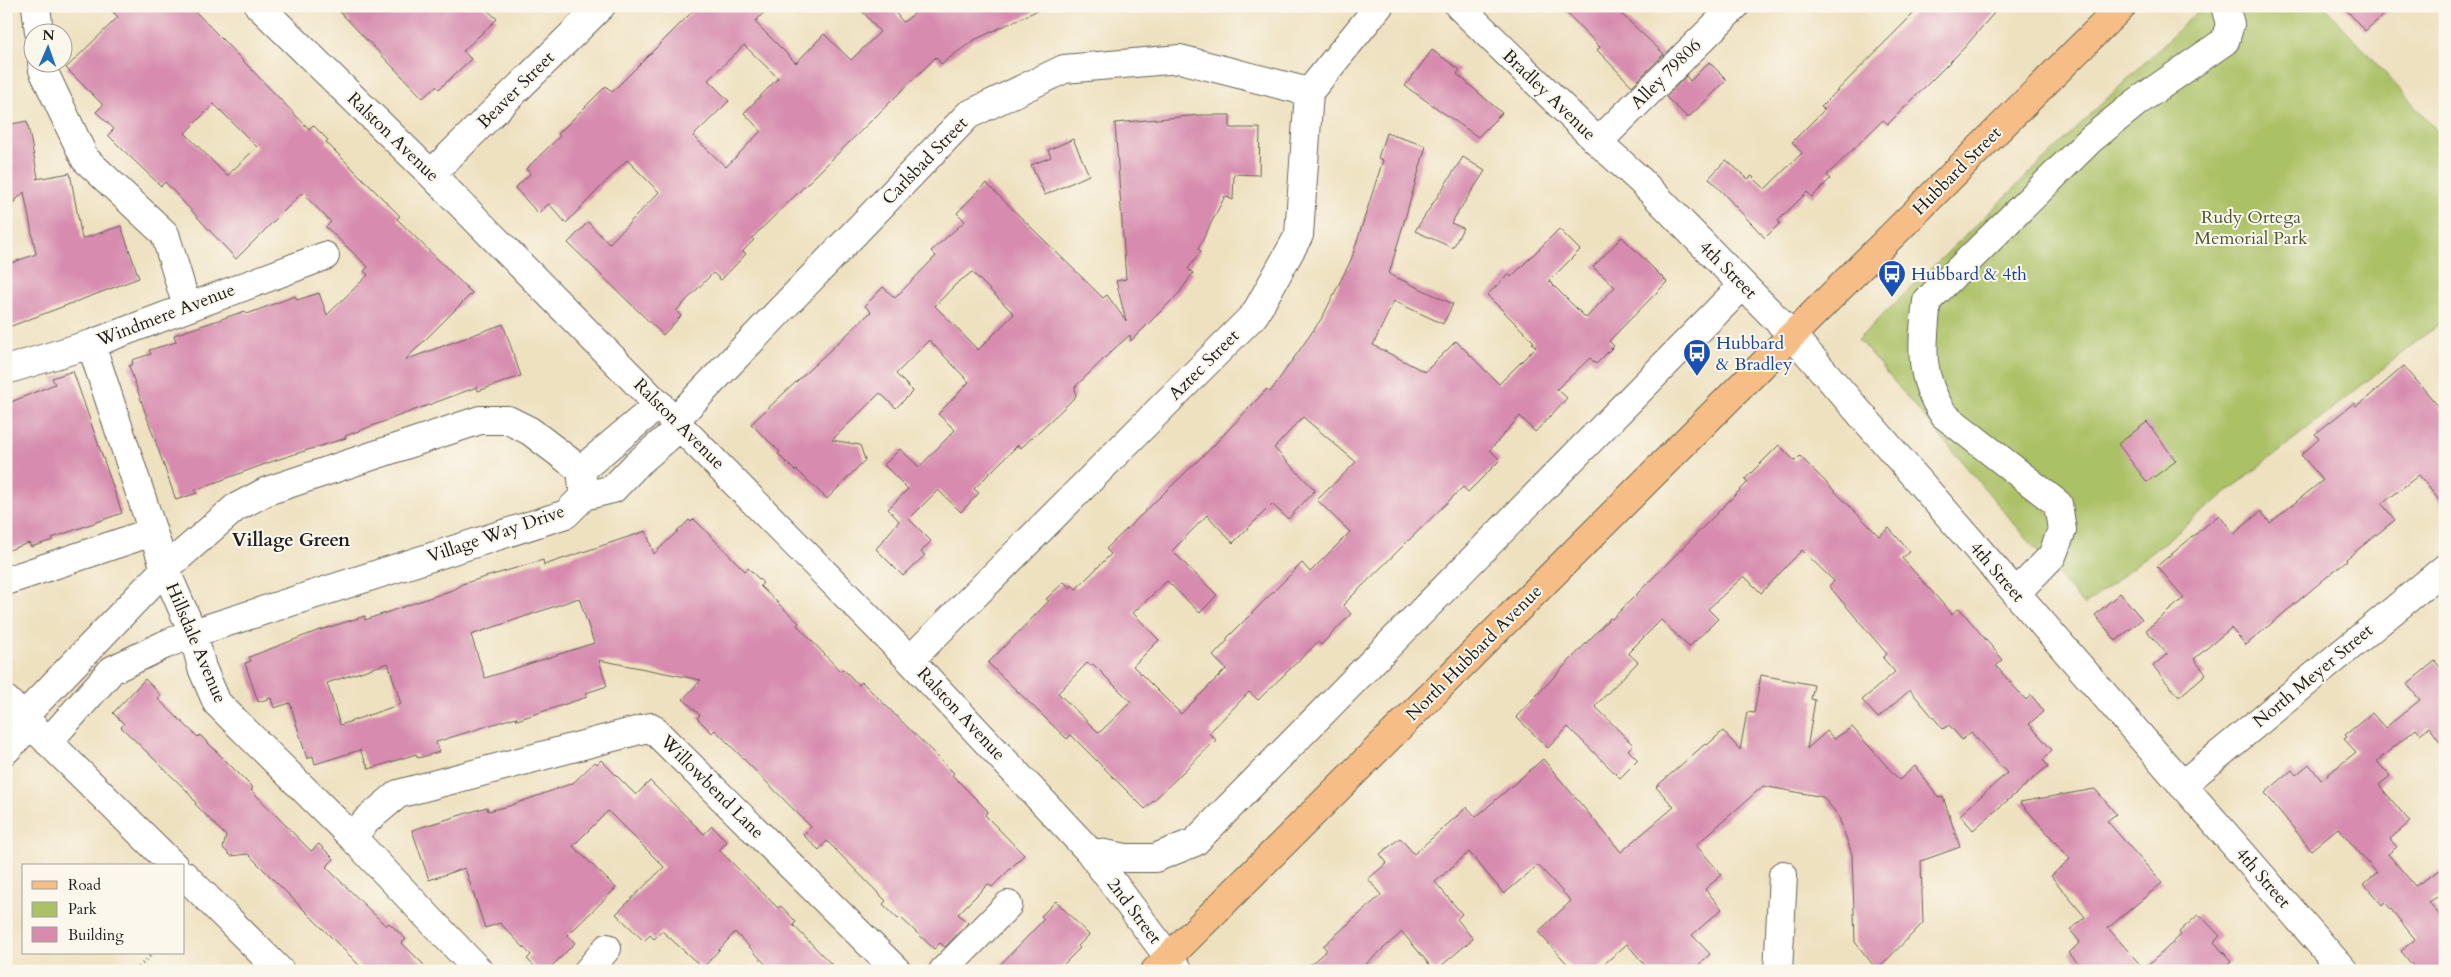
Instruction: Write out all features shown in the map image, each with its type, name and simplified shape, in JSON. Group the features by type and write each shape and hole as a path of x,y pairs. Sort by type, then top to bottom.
{"main road":[{"name":"Hubbard Street","path":"1792,335 2122,6"},
{"name":"North Hubbard Avenue","path":"1168,966 1792,335"}],"street":[{"path":"36,6 38,22"},
{"name":"Ralston Avenue","path":"259,6 431,174 672,416 910,660 1089,851"},
{"name":"Beaver Street","path":"431,174 601,6"},
{"path":"1309,92 1379,6"},
{"name":"Bradley Avenue","path":"1459,6 1598,142 1641,181"},
{"name":"Alley 79806","path":"1598,142 1735,6"},
{"path":"2016,593 2052,556 2062,530 2058,504 1944,415 1932,397 1924,374 1924,330 1927,301 2091,139 2137,102 2225,41 2230,24 2225,6"},
{"name":"Carlsbad Street","path":"672,416 968,115 1064,69 1180,59 1309,92"},
{"path":"44,72 85,159 165,234 187,308"},
{"name":"Aztec Street","path":"910,660 1255,314 1299,235 1309,92"},
{"name":"4th Street","path":"1641,181 1792,335 2344,971"},
{"name":"Windmere Avenue","path":"6,370 91,344 325,256"},
{"path":"1089,851 1126,858 1155,858 1195,842 1742,286"},
{"name":"Hillsdale Avenue","path":"91,344 152,532 165,569 192,633 202,668 217,703 352,837 480,971"},
{"path":"6,750 27,721 165,569 235,508 267,491 480,420 508,420 530,431 580,470 672,416"},
{"path":"584,496 613,489 637,464 672,416"},
{"name":"Village Way Drive","path":"27,721 112,670 192,633 566,514 584,496 580,470"},
{"path":"6,581 152,532"},
{"name":"North Meyer Street","path":"2182,785 2445,568"},
{"path":"27,721 172,864"},
{"name":"Willowbend Lane","path":"352,837 367,820 398,794 651,727 898,971"},
{"name":"2nd Street","path":"1089,851 1168,966"},
{"path":"1778,971 1783,875"},
{"path":"185,877 280,971"},
{"path":"943,971 1008,905"},
{"path":"588,971 607,948"}],"path":[{"path":"135,971 152,954"}],"green space":[{"name":"Rudy Ortega Memorial Park","path":"2203,6 2324,6 2445,139 2445,319 2084,606 1858,339"}],"building":[{"path":"107,6 190,6 309,129 313,125 328,140 326,142 400,216 397,219 472,293 405,360 503,324 521,376 478,391 477,387 345,436 346,438 276,460 195,490 197,493 176,500 129,366 133,364 132,360 151,354 149,350 176,342 174,335 245,311 247,314 295,296 297,300 319,293 327,315 368,275 364,271 368,267 326,227 331,222 302,193 236,259 165,182 161,186 108,135 114,129 96,112 103,105 70,72 72,72 72,62 118,17","holes":["214,104 257,147 227,176 185,133"]},
{"path":"334,6 483,6 497,19 463,51 471,59 439,89 436,86 423,98"},
{"path":"698,6 770,6 755,22 796,63 824,34 851,60 880,32 858,6 890,6 903,22 925,6 1047,6 974,40 941,64 936,57 752,238 754,240 743,251 746,254 721,280 713,273 676,311 681,316 663,335 568,243 588,222 609,244 659,192 627,160 566,223 549,204 538,213 515,188 530,174 526,169 560,136 558,134 606,86 612,92","holes":["744,45 778,78 744,113 761,131 726,167 693,136 729,101 708,80"]},
{"path":"1560,6 1613,6 1664,54 1632,86 1597,50 1600,47"},
{"path":"1921,6 2000,6 1964,48 1888,124 1883,120 1827,175 1830,179 1812,197 1807,192 1778,221 1780,223 1765,238 1709,178 1726,160 1748,179 1752,176 1765,189 1802,153 1792,142 1824,110 1821,107"},
{"path":"2343,6 2394,6 2365,31"},
{"path":"1432,50 1460,70 1457,74 1502,113 1478,137 1405,86"},
{"path":"1709,62 1727,80 1688,118 1666,97 1686,76 1690,81"},
{"path":"1200,115 1230,115 1230,128 1260,128 1259,175 1234,174 1233,200 1225,196 1198,249 1201,251 1188,269 1193,273 1180,292 1131,341 1130,335 1075,387 1076,396 1021,448 1018,445 974,489 979,493 961,512 938,490 909,519 931,541 921,552 925,555 903,576 876,549 899,521 888,509 908,489 884,465 900,449 919,467 955,430 938,414 969,382 929,340 896,374 913,391 896,408 880,393 832,440 860,445 865,460 827,499 797,470 795,471 778,454 780,452 751,424 871,312 865,306 883,287 895,298 936,256 931,251 965,221 957,213 986,183 1103,298 1107,295 1126,321 1116,281 1126,279 1115,123","holes":["972,272 1014,314 978,350 935,306 955,285"]},
{"path":"27,121 38,177 36,179 70,173 82,239 121,226 139,278 6,328 6,265 36,254 24,192 6,210 6,125"},
{"path":"1386,133 1426,146 1389,274 1453,304 1443,324 1394,301 1373,345 1425,372 1456,341 1499,384 1536,347 1532,343 1534,342 1487,295 1509,274 1511,277 1559,229 1580,250 1549,281 1586,318 1615,287 1593,267 1622,237 1667,282 1609,341 1614,346 1596,364 1590,358 1557,389 1567,398 1535,432 1520,416 1490,450 1500,460 1468,492 1463,487 1343,605 1351,614 1321,645 1318,642 1258,700 1249,692 1209,733 1216,740 1145,809 1071,735 1067,739 988,663 1049,601 1046,599 1064,582 1070,588 1072,585 1076,589 1111,554 1106,549 1212,447 1267,389 1270,392 1322,318 1351,260 1383,160 1378,158","holes":["1303,417 1356,462 1317,500 1350,532 1310,572 1302,563 1226,639 1228,640 1213,656 1226,669 1181,714 1133,666 1159,640 1133,613 1167,581 1200,613 1217,595 1172,551 1207,515 1233,543 1272,504 1288,519 1315,490 1274,448","1087,663 1091,666 1093,664 1131,702 1099,733 1058,693"]},
{"path":"1073,139 1089,175 1045,195 1031,165 1051,157 1048,150"},
{"path":"1463,157 1485,171 1451,223 1463,228 1453,248 1415,231"},
{"path":"2404,366 2445,414 2445,508 2419,475 2382,504 2395,520 2346,559 2246,645 2231,628 2194,659 2206,674 2179,697 2153,666 2167,654 2146,630 2184,598 2157,566 2219,515 2234,534 2261,511 2270,523 2323,480 2301,455 2319,439 2315,434 2354,403 2356,406 2367,398"},
{"path":"73,371 122,513 52,538 53,540 31,547 29,543 6,551 6,404 55,384 52,378"},
{"path":"2147,422 2176,461 2147,482 2118,444"},
{"path":"1779,445 1795,461 1800,456 1879,536 1889,528 1910,552 1902,558 1952,614 1959,608 2003,660 1996,666 2026,700 2031,695 2044,711 2029,724 2052,750 2043,760 2048,766 1973,830 1960,815 2007,773 1971,732 1962,740 1949,725 1943,729 1910,690 1878,718 1862,700 1895,672 1883,658 1887,654 1829,586 1834,581 1802,550 1761,593 1744,576 1708,609 1718,619 1689,647 1661,620 1628,653 1638,662 1595,706 1633,745 1628,750 1638,760 1620,778 1568,727 1548,748 1516,717 1610,618 1612,619 1748,482 1745,479"},
{"path":"694,519 745,571 748,568 763,583 760,586 799,623 797,625 840,671 843,669 859,685 862,682 954,773 952,775 988,811 985,815 1024,855 992,887 988,884 958,914 968,923 945,947 940,943 934,949 900,917 898,919 883,904 886,901 827,841 819,850 803,835 811,827 715,730 712,733 697,718 700,715 683,699 701,680 599,660 607,686 586,693 587,697 517,720 516,717 436,742 439,752 418,758 416,754 369,769 360,750 315,764 313,756 307,759 290,703 274,708 271,698 258,702 245,663 251,661 249,657 317,631 365,616 365,620 455,589 462,584 543,560 544,565 646,531 654,554 689,520 691,522","holes":["579,598 594,643 485,678 471,635","388,663 401,704 340,725 327,683"]},
{"path":"2120,593 2142,619 2116,641 2095,615"},
{"path":"2435,661 2445,673 2445,748 2429,727 2420,734 2416,729 2377,761 2390,776 2379,785 2410,822 2390,839 2397,847 2388,854 2415,886 2445,867 2445,892 2429,902 2445,922 2445,971 2417,971 2401,951 2415,939 2385,902 2382,905 2364,884 2377,873 2338,828 2311,850 2265,793 2292,770 2296,775 2309,764 2321,780 2356,752 2344,739 2347,737 2345,735 2372,713 2385,728 2420,700 2407,684"},
{"path":"1761,675 1814,685 1811,699 1815,700 1807,749 1827,731 1834,739 1852,727 1899,780 1915,766 1939,798 1943,797 1960,847 1921,861 1923,923 1877,970 1855,942 1852,854 1838,815 1823,797 1763,786 1696,845 1722,875 1705,889 1722,909 1692,935 1710,954 1692,971 1650,971 1627,944 1596,971 1574,971 1538,932 1571,901 1538,865 1504,894 1469,852 1435,882 1462,914 1457,919 1473,939 1435,971 1402,932 1358,971 1303,971 1327,950 1323,946 1381,895 1368,879 1387,863 1380,854 1400,838 1414,854 1467,807 1476,817 1543,759 1621,852 1674,807 1656,787 1705,744 1707,745 1723,731 1740,750 1747,712 1754,713"},
{"path":"145,679 161,695 158,699 198,737 200,735 253,788 251,790 311,851 319,844 334,859 326,867 386,926 389,923 406,939 402,943 430,971 365,971 248,854 231,856 223,848 226,836 195,804 187,791 121,727 124,724 113,713"},
{"path":"601,760 636,795 650,781 704,834 712,826 727,842 719,850 778,908 781,906 796,922 793,925 838,971 772,971 735,932 703,968 662,931 654,939 650,935 644,941 616,914 664,867 608,811 573,846 616,888 568,935 575,943 547,971 539,971 527,959 531,955 500,923 485,928 465,868 429,880 412,830 487,807 488,811 509,806 573,783 595,762 597,764"},
{"path":"2095,789 2116,814 2107,821 2162,883 2108,928 2144,969 2181,935 2179,932 2199,914 2220,936 2214,942 2231,961 2221,971 2085,971 2069,953 2080,942 2070,930 2085,917 2051,876 2070,859 2020,802"},
{"path":"1056,901 1089,935 1078,946 1080,948 1057,971 994,971 1044,919 1041,916"}],"place":[{"name":"Hubbard & 4th","path":"1892,298"},
{"name":"Hubbard & Bradley","path":"1697,377"}],"district":[{"name":"Village Green","path":"291,540"}]}
